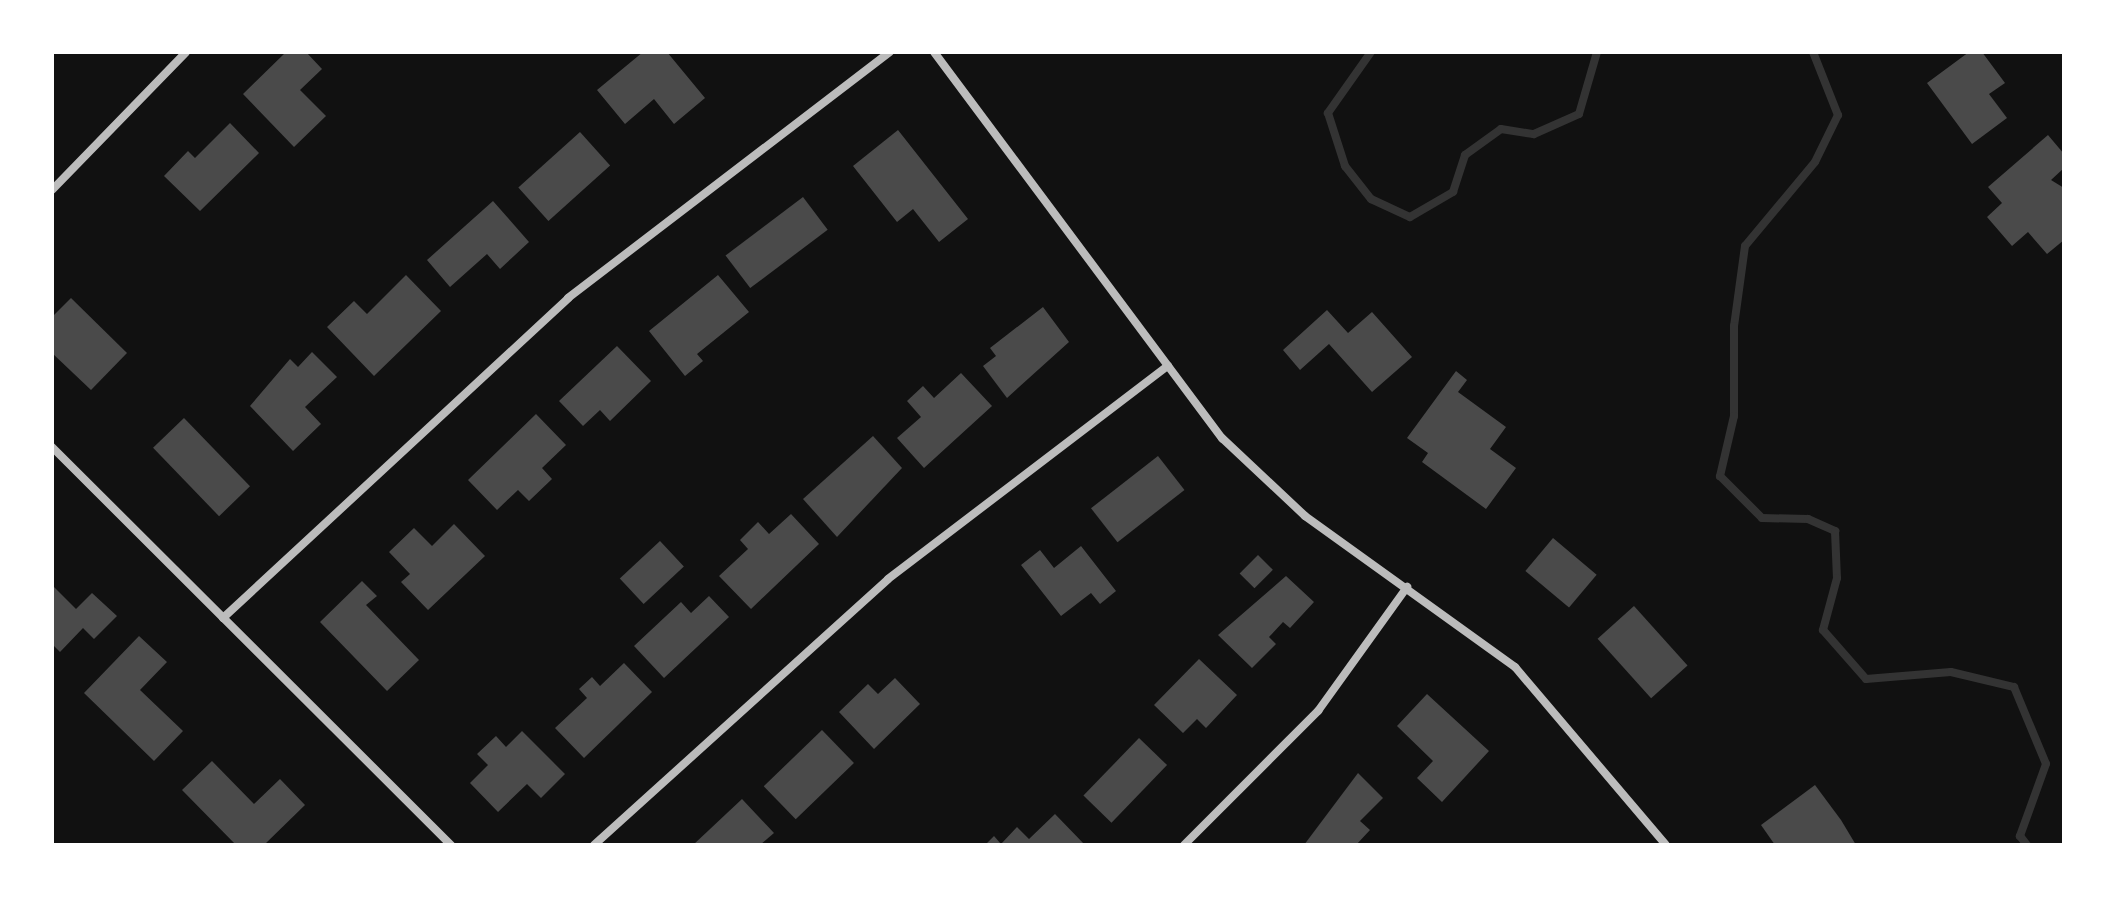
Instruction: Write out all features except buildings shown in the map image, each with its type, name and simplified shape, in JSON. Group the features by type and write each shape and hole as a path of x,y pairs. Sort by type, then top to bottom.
{"street":[{"path":"52,190 186,52"},
{"path":"223,618 568,298 890,52"},
{"path":"934,52 1168,366 1264,483 1515,667 1666,845"},
{"path":"594,845 844,616 1168,366"},
{"path":"52,447 451,845"},
{"path":"1184,845 1318,711 1407,587"}],"waterway":[{"path":"1371,52 1328,113 1345,166 1371,199 1410,217 1453,192 1465,155 1501,129 1534,134 1579,114 1597,52"},
{"path":"1813,52 1838,115 1815,162 1745,246 1734,326 1734,416 1720,476 1762,518 1808,519 1835,531 1837,578 1823,630 1866,679 1951,672 2014,687 2046,764 2020,836 2027,845"}]}
